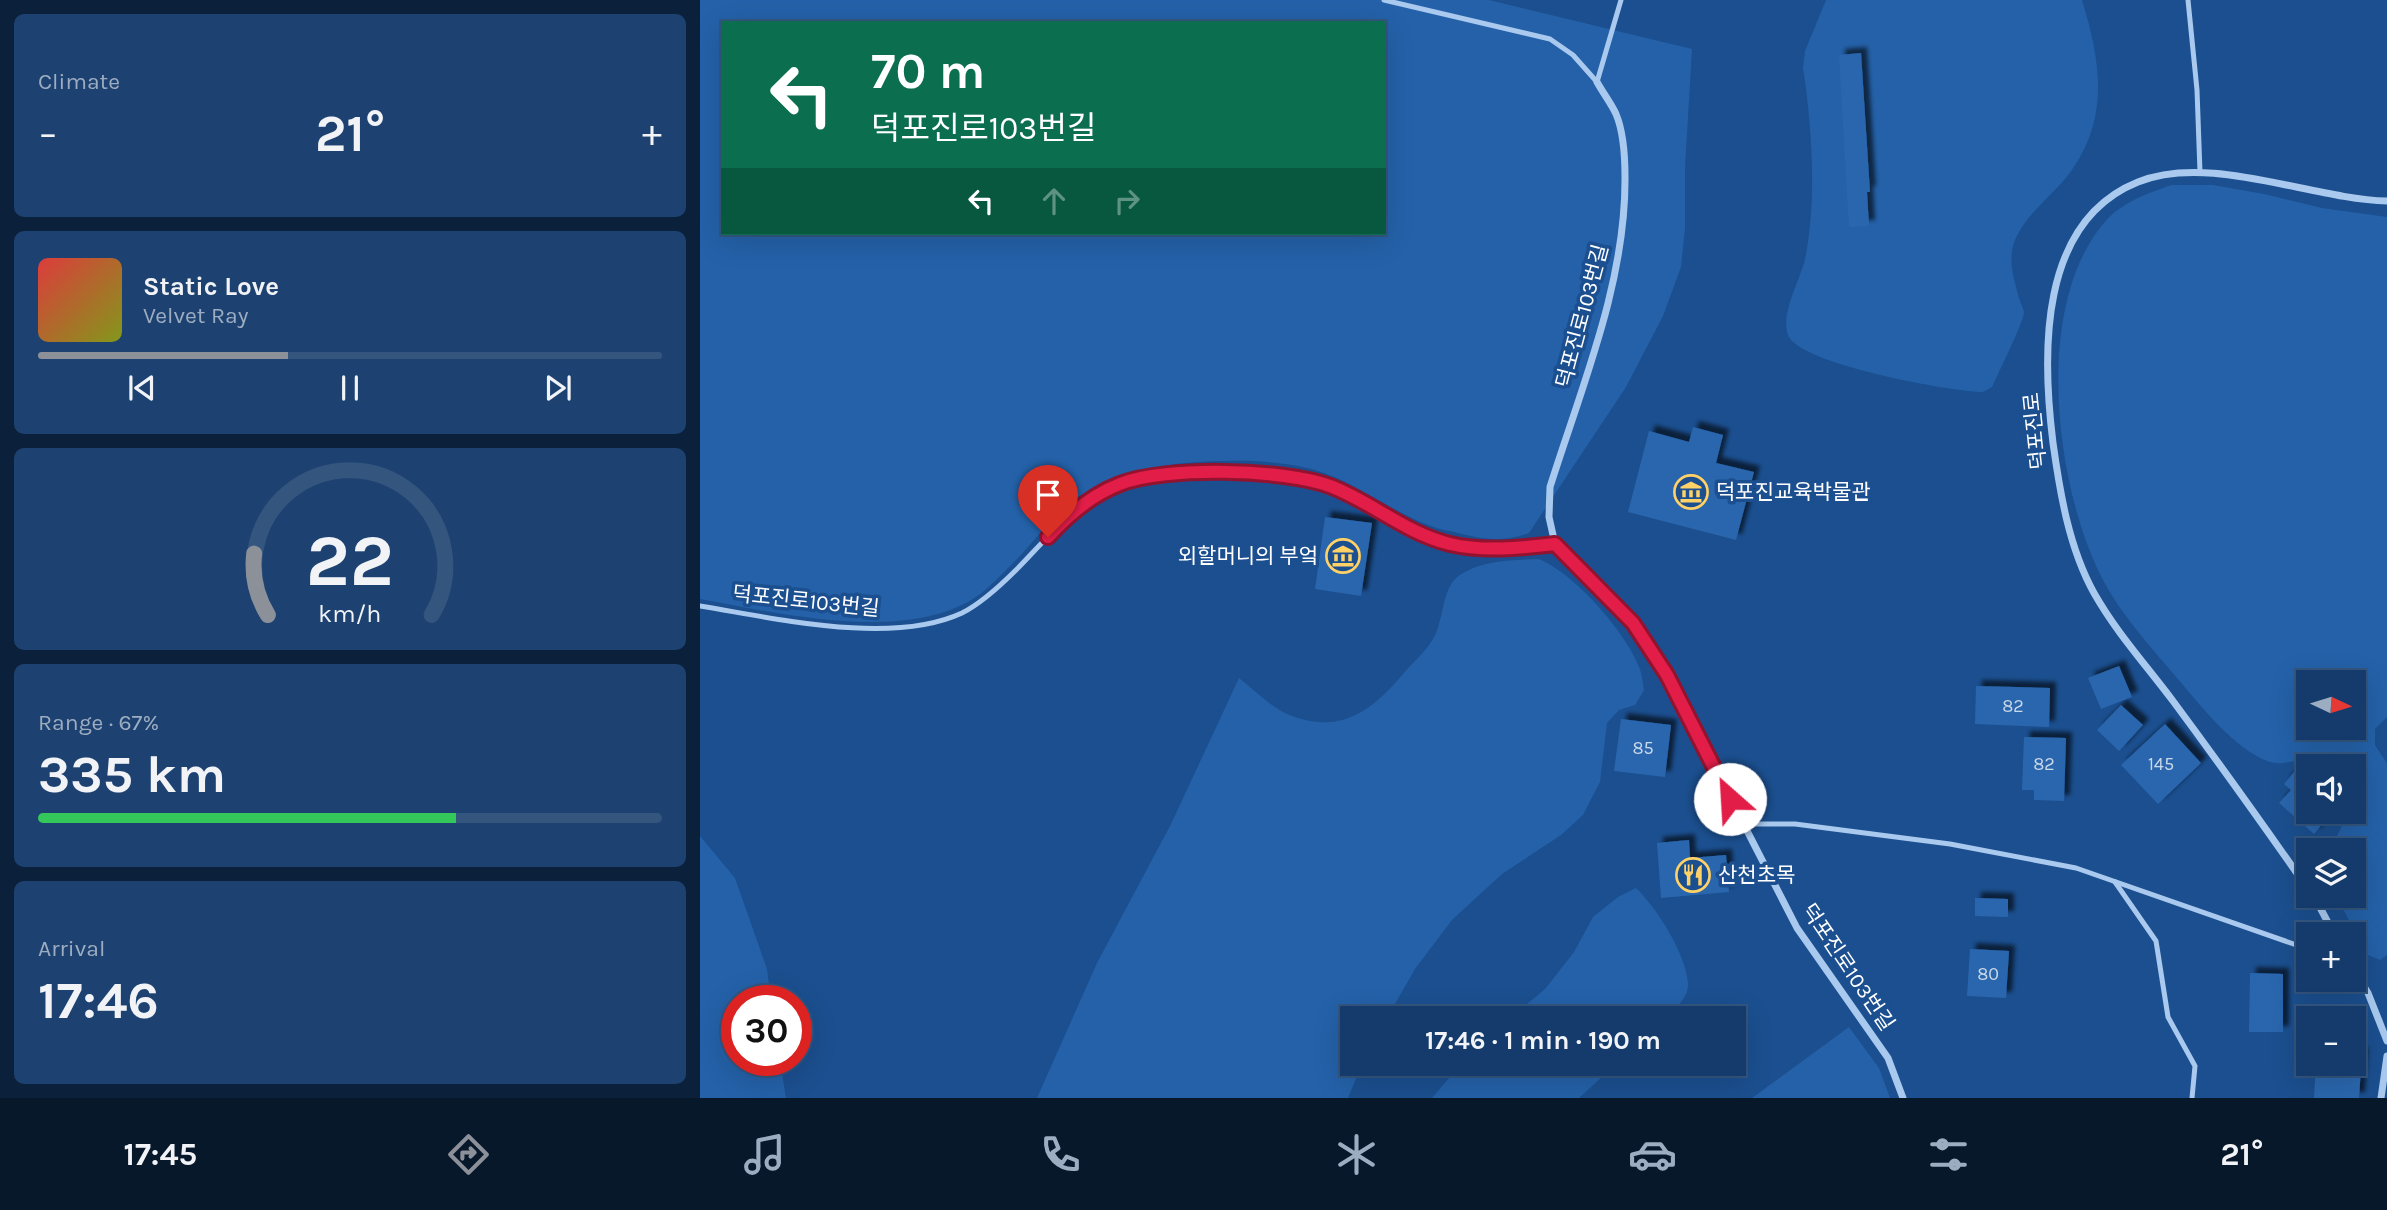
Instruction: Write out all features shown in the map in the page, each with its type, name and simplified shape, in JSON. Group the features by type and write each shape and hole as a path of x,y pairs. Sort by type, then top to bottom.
{"street":[{"name":"덕포진로103번길","path":"1597,82 1616,115 1625,155 1625,201 1619,253 1608,303 1550,487 1549,517 1555,544 1633,623 1667,675 1797,928 1888,1058 1902,1098"},
{"name":"덕포진로","path":"2296,872 2200,738 2117,630 2079,561 2057,472 2049,414 2046,362 2049,318 2068,248 2086,221 2110,198 2137,182 2164,174 2200,172 2257,180 2331,196 2387,201"},
{"path":"2366,990 2387,1041"},
{"path":"2381,1098 2387,1056"}],"lane":[{"name":"덕포진로103번길","path":"1384,0 1550,39 1573,55 1597,82"},
{"path":"1597,82 1621,0"},
{"path":"2188,0 2197,90 2200,172"},
{"name":"덕포진로103번길","path":"700,606 850,627 908,628 933,623 960,614 987,596 1058,526 1103,491 1123,482 1180,474 1269,474 1310,480 1351,495 1413,531 1456,545 1498,549 1555,544"},
{"path":"1742,824 1795,824 1950,844 2076,868 2296,944"},
{"path":"2115,882 2156,941 2168,1017 2195,1066 2192,1098"}],"shaded area":[{"path":"700,0 1489,0 1692,49 1681,267 1663,316 1626,387 1529,533 1496,539 1439,529 1415,520 1339,479 1307,468 1247,461 1186,463 1121,477 1077,499 1057,515 982,593 960,606 931,616 866,622 762,611 700,599"},
{"path":"1826,0 2082,0 2097,68 2098,90 2091,132 2069,174 2032,213 2015,240 2012,269 2024,313 2023,319 1992,387 1983,392 1910,382 1846,366 1798,346 1788,335 1787,317 1805,259 1811,213 1811,139 1803,68 1805,51"},
{"path":"2171,185 2213,185 2322,208 2387,217 2387,717 2375,729 2375,745 2387,763 2387,955 2380,960 2366,951 2366,922 2350,922 2343,908 2366,908 2366,838 2336,838 2343,824 2366,824 2366,754 2296,754 2296,761 2275,763 2262,759 2237,742 2202,707 2126,616 2106,586 2083,532 2062,442 2058,394 2060,346 2067,300 2081,259 2103,224 2125,205"},
{"path":"1539,559 1568,577 1583,591 1611,622 1633,654 1640,669 1644,690 1635,705 1619,710 1607,723 1600,782 1583,815 1561,835 1502,874 1452,920 1415,969 1394,1006 1340,1006 1340,1076 1357,1076 1348,1098 1037,1098 1097,963 1171,824 1239,678 1287,714 1322,722 1351,717 1365,710 1390,689 1430,644 1438,627 1448,589 1456,578 1485,564"},
{"path":"700,836 735,878 767,969 769,985 721,985 721,1076 782,1076 786,1098 700,1098"},
{"path":"1636,888 1653,907 1676,945 1688,983 1684,998 1678,1006 1524,1006 1545,989 1574,952 1593,917 1618,897"},
{"path":"1849,1027 1879,1068 1890,1098 1752,1098"},
{"path":"1451,1076 1603,1076 1579,1098 1432,1098"}],"building":[{"path":"1861,53 1870,192 1867,192 1869,226 1849,227 1839,55"},
{"name":"덕포진교육박물관","path":"1693,427 1723,435 1716,463 1754,472 1736,540 1628,512 1649,431 1689,442"},
{"name":"외할머니의 부엌","path":"1325,517 1372,523 1361,596 1315,589"},
{"path":"2119,666 2132,697 2101,709 2088,678"},
{"path":"1976,686 2050,688 2049,727 1975,724"},
{"path":"2121,705 2143,725 2119,751 2097,730"},
{"path":"1621,719 1671,725 1665,777 1614,771"},
{"path":"2165,724 2201,763 2158,804 2121,765"},
{"path":"2024,737 2066,738 2064,801 2034,800 2034,790 2022,790"},
{"path":"2296,770 2296,818 2279,803 2291,790 2284,784"},
{"path":"2303,824 2322,824 2314,834"},
{"name":"산천초목","path":"1689,840 1690,858 1726,855 1729,892 1661,898 1657,843"},
{"path":"1975,898 2008,899 2008,917 1975,916"},
{"path":"1970,949 2009,951 2006,998 1967,996"},
{"path":"2250,973 2283,974 2283,1032 2249,1032"},
{"path":"2315,1076 2360,1076 2359,1098 2314,1098"}],"place":[{"name":"덕포진교육박물관","path":"1691,492"},
{"name":"외할머니의 부엌","path":"1343,556"},
{"name":"산천초목","path":"1693,875"}],"route":[{"path":"1048,537 1080,507 1103,491 1123,482 1168,474 1228,472 1290,476 1330,486 1413,531 1449,544 1481,549 1555,544 1633,623 1667,675 1730,799"}]}
